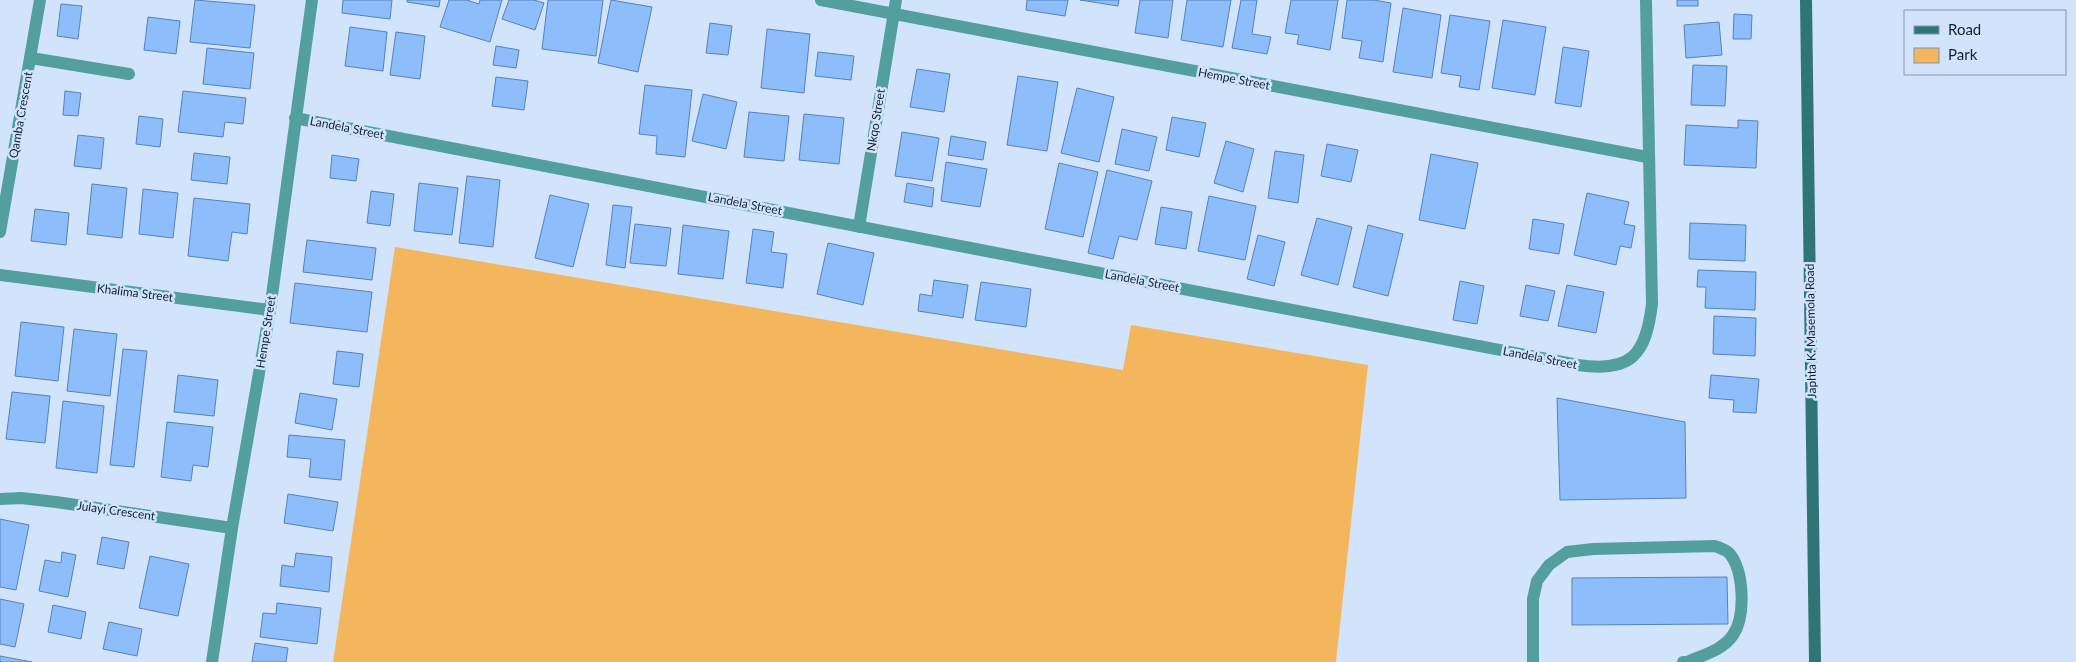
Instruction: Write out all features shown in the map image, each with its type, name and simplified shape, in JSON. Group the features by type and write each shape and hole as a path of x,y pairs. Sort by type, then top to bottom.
{"main road":[{"name":"Japhta K. Masemola Road","path":"1806,0 1815,662"}],"street":[{"name":"Qamba Crescent","path":"0,232 40,0"},
{"name":"Hempe Street","path":"212,662 232,528 270,310 312,0"},
{"name":"Hempe Street","path":"821,0 1647,157"},
{"name":"Nkqo Street","path":"859,226 896,0"},
{"name":"Landela Street","path":"295,118 1578,365 1596,368 1612,367 1625,362 1636,353 1646,339 1652,304 1647,157 1646,0"},
{"name":"Qamba Crescent","path":"31,58 129,74"},
{"name":"Khalima Street","path":"0,275 270,310"},
{"name":"Julayi Crescent","path":"0,499 21,498 48,501 232,528"},
{"path":"1534,662 1533,599 1536,581 1549,565 1567,552 1593,549 1716,546 1728,552 1740,574 1741,610 1738,623 1734,634 1726,643 1687,662 1683,662"}],"green space":[{"path":"395,247 1123,370 1131,325 1368,365 1336,662 333,662"}],"building":[{"path":"195,0 255,5 250,48 190,42"},
{"path":"343,0 392,0 390,19 342,13"},
{"path":"407,0 440,0 439,7 407,2"},
{"path":"449,0 467,0 479,4 480,0 502,0 490,42 440,27"},
{"path":"509,0 534,0 544,3 535,30 502,19"},
{"path":"548,0 603,0 596,56 542,49"},
{"path":"611,0 652,7 638,72 598,63"},
{"path":"1027,0 1068,0 1065,16 1026,10"},
{"path":"1080,0 1119,0 1118,6"},
{"path":"1140,0 1173,0 1168,38 1135,33"},
{"path":"1187,0 1231,0 1223,47 1181,40"},
{"path":"1241,0 1257,0 1252,34 1271,37 1267,54 1232,48"},
{"path":"1291,0 1338,0 1330,50 1297,44 1299,35 1285,33"},
{"path":"1347,0 1374,0 1391,3 1383,62 1359,58 1362,41 1342,38"},
{"path":"1677,0 1698,0 1698,6 1677,6"},
{"path":"61,4 82,6 78,39 57,36"},
{"path":"1403,8 1441,15 1432,78 1393,72"},
{"path":"1734,14 1752,15 1751,39 1733,39"},
{"path":"1450,15 1490,21 1479,90 1459,87 1461,76 1441,73"},
{"path":"148,17 180,21 176,54 144,50"},
{"path":"1503,20 1546,27 1535,95 1492,88"},
{"path":"1719,22 1722,55 1686,58 1684,25"},
{"path":"710,23 732,26 728,55 706,53"},
{"path":"350,27 387,32 383,71 345,66"},
{"path":"767,29 810,34 804,93 761,88"},
{"path":"396,32 425,36 420,79 390,75"},
{"path":"496,46 519,50 516,68 493,65"},
{"path":"1563,47 1589,51 1581,107 1555,103"},
{"path":"207,48 254,53 250,89 203,84"},
{"path":"818,52 854,56 851,80 815,76"},
{"path":"1693,65 1727,66 1725,106 1691,105"},
{"path":"917,69 950,74 944,112 910,107"},
{"path":"1018,76 1058,82 1047,151 1007,145"},
{"path":"496,77 528,81 524,110 492,106"},
{"path":"645,85 692,90 685,157 656,154 657,136 639,134"},
{"path":"1077,88 1114,97 1099,162 1061,153"},
{"path":"65,91 81,93 78,116 63,115"},
{"path":"183,91 246,98 243,124 225,122 223,137 178,132"},
{"path":"703,94 737,102 726,149 692,141"},
{"path":"749,112 789,116 784,161 744,157"},
{"path":"804,114 844,118 839,164 799,160"},
{"path":"139,116 163,119 160,147 136,144"},
{"path":"1172,117 1206,123 1199,157 1166,150"},
{"path":"1738,120 1758,121 1756,168 1684,165 1686,125 1738,128"},
{"path":"1122,129 1157,137 1149,171 1115,164"},
{"path":"902,132 939,138 932,181 895,176"},
{"path":"78,135 104,138 101,169 74,166"},
{"path":"951,136 986,142 983,160 948,155"},
{"path":"1226,141 1254,149 1243,192 1214,183"},
{"path":"1327,144 1358,150 1351,182 1321,176"},
{"path":"1275,151 1304,155 1298,203 1268,198"},
{"path":"194,153 230,157 227,184 191,180"},
{"path":"1431,154 1478,163 1465,229 1419,220"},
{"path":"332,155 359,159 356,181 330,178"},
{"path":"946,162 987,169 980,207 941,201"},
{"path":"1059,163 1098,172 1083,237 1045,229"},
{"path":"1107,170 1152,181 1137,240 1119,236 1113,259 1088,253"},
{"path":"467,176 500,180 493,247 459,243"},
{"path":"419,183 458,188 452,235 414,231"},
{"path":"907,183 934,188 932,207 904,202"},
{"path":"92,184 127,188 122,238 87,234"},
{"path":"143,189 178,193 173,238 139,234"},
{"path":"371,191 394,194 390,226 367,223"},
{"path":"1587,193 1629,202 1624,224 1635,226 1631,248 1620,246 1616,265 1574,255"},
{"path":"550,195 589,204 573,267 535,258"},
{"path":"1209,196 1256,206 1245,260 1198,251"},
{"path":"194,198 250,204 247,234 232,232 228,261 188,256"},
{"path":"613,205 632,207 625,268 606,265"},
{"path":"1161,207 1192,212 1186,249 1155,244"},
{"path":"35,209 69,213 66,245 31,241"},
{"path":"1317,218 1352,227 1338,285 1301,275"},
{"path":"1533,219 1564,224 1559,254 1529,249"},
{"path":"1690,223 1746,225 1745,261 1689,259"},
{"path":"635,224 671,228 666,266 630,263"},
{"path":"683,225 729,231 723,279 678,274"},
{"path":"1368,225 1403,234 1388,296 1353,287"},
{"path":"753,229 774,232 771,252 787,254 783,288 746,283"},
{"path":"1258,235 1285,242 1274,286 1247,279"},
{"path":"307,240 376,248 372,280 303,272"},
{"path":"828,243 874,253 863,305 817,294"},
{"path":"1698,270 1756,272 1755,310 1705,308 1706,287 1697,287"},
{"path":"934,280 968,285 963,318 918,311 920,294 932,296"},
{"path":"1460,281 1484,286 1477,324 1453,320"},
{"path":"981,282 1031,289 1026,327 975,320"},
{"path":"295,283 372,292 367,332 290,323"},
{"path":"1526,285 1555,291 1548,321 1520,316"},
{"path":"1567,285 1604,292 1596,333 1558,326"},
{"path":"1714,316 1756,318 1755,356 1713,354"},
{"path":"21,322 64,327 58,381 15,376"},
{"path":"74,329 117,334 110,396 67,391"},
{"path":"123,349 147,351 134,467 110,465"},
{"path":"337,351 363,354 359,387 333,384"},
{"path":"178,375 218,380 214,416 174,412"},
{"path":"1711,375 1759,379 1756,413 1733,412 1734,400 1709,398"},
{"path":"12,392 50,396 45,443 6,439"},
{"path":"300,393 337,399 332,430 295,423"},
{"path":"1557,398 1685,422 1686,498 1560,500"},
{"path":"63,401 104,406 97,473 56,468"},
{"path":"167,422 213,427 208,467 193,465 191,481 161,477"},
{"path":"289,435 345,440 341,480 309,477 311,459 287,457"},
{"path":"288,494 338,502 333,531 284,523"},
{"path":"0,519 29,525 16,590 0,587"},
{"path":"102,537 129,542 124,569 97,564"},
{"path":"62,552 76,555 68,597 39,591 45,560 61,563"},
{"path":"296,553 332,557 329,592 280,586 282,565 294,567"},
{"path":"150,556 189,564 178,616 139,608"},
{"path":"1727,577 1728,624 1572,625 1572,578"},
{"path":"0,599 24,604 15,647 0,644"},
{"path":"277,603 321,608 317,644 260,637 263,613 276,614"},
{"path":"53,605 86,612 81,639 48,632"},
{"path":"109,622 142,629 137,656 103,649"},
{"path":"255,643 288,648 286,662 252,662"},
{"path":"0,656 32,662 0,662"}]}
